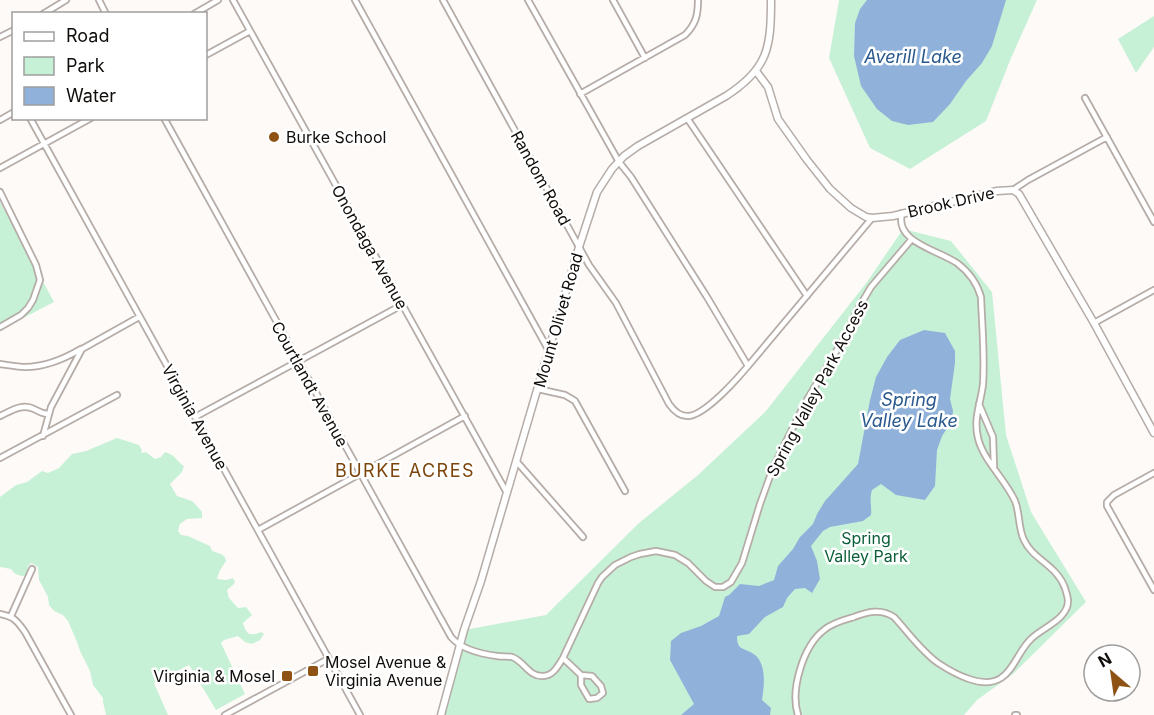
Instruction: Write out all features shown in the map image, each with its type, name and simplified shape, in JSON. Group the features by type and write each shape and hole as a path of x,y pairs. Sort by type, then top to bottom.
{"street":[{"path":"47,12 66,0"},
{"path":"197,12 218,0"},
{"name":"Onondaga Avenue","path":"233,0 507,493"},
{"path":"355,0 549,351"},
{"name":"Random Road","path":"443,0 593,272 616,303 669,404 680,414 690,416 707,406 748,366"},
{"path":"528,0 619,162 644,196 748,366 872,218 861,214 844,202 830,189 807,160 778,119 768,87 756,71"},
{"path":"613,0 645,58"},
{"path":"580,94 685,35 697,18 698,0"},
{"name":"Mount Olivet Road","path":"441,715 464,630 517,462 597,192 612,169 627,153 748,81 760,65 769,45 771,0"},
{"path":"207,54 250,31"},
{"path":"1085,98 1154,222"},
{"path":"687,118 807,296"},
{"name":"Virginia Avenue","path":"31,120 360,715"},
{"path":"0,168 87,120"},
{"name":"Courtlandt Avenue","path":"165,120 451,637 461,646"},
{"path":"1012,190 1107,137"},
{"name":"Brook Drive","path":"872,218 893,216 983,194 1012,190 1019,194 1094,323 1154,433"},
{"path":"0,192 39,271 40,280 31,304 21,315 0,327"},
{"path":"798,715 797,681 809,650 822,631 844,620 869,612 889,614 938,663 964,677 994,682 1008,672 1024,646 1035,634 1060,616 1068,603 1061,579 1028,547 1022,536 1016,502 987,459 978,438 976,416 982,388 984,351 979,290 970,276 957,263 911,240 903,229 902,213"},
{"name":"Spring Valley Park Access","path":"461,646 493,656 511,657 531,673 539,676 548,675 563,658 598,583 615,565 631,557 656,551 675,555 688,563 715,587 723,587 730,582 742,562 773,468 805,403 846,336 871,287 911,240"},
{"path":"1094,323 1154,290"},
{"path":"195,417 402,304"},
{"path":"0,364 25,367 56,362 139,317"},
{"path":"42,436 48,414 82,349"},
{"path":"538,389 575,401 625,491"},
{"path":"0,458 117,395"},
{"path":"979,404 993,437 994,467"},
{"path":"0,416 24,406 41,414 48,414"},
{"path":"258,530 465,416"},
{"path":"517,462 582,537"},
{"path":"1154,473 1114,495 1107,502 1107,506 1154,590"},
{"path":"11,616 32,569"},
{"path":"0,614 11,616 26,632 71,715"},
{"path":"563,658 581,675 592,676 601,686 603,693 597,698 589,699 581,685 581,675"},
{"path":"225,715 328,659"}],"green space":[{"path":"839,0 1037,0 986,121 910,169 870,148 829,58"},
{"path":"1154,16 1154,47 1136,73 1118,39"},
{"path":"0,202 54,302 0,330"},
{"name":"Spring Valley Park","path":"903,229 951,241 992,292 1006,435 1031,512 1086,602 1013,674 977,700 964,715 440,715 464,630 546,615 639,523 698,475 766,411 867,282"},
{"path":"117,438 139,445 141,453 146,452 155,459 161,457 165,452 184,466 182,472 170,484 177,496 192,501 197,506 202,512 202,518 187,519 180,524 178,531 181,535 210,546 212,551 225,557 226,561 217,579 233,578 235,582 227,590 229,598 238,608 246,607 252,615 243,623 246,630 249,634 261,632 264,634 260,640 252,644 238,636 221,643 245,694 216,710 189,665 154,683 168,715 106,715 103,698 93,685 90,671 68,621 49,605 48,597 39,580 38,567 31,563 26,576 17,575 11,569 0,567 0,497 42,471 48,473 59,468 72,454 86,451"}],"water":[{"name":"Averill Lake","path":"867,0 1006,0 992,46 982,63 950,104 933,122 908,125 892,121 877,109 861,86 854,56 855,23 860,9"},
{"name":"Spring Valley Lake","path":"924,330 945,333 955,351 950,399 953,411 952,421 942,436 937,450 935,486 925,500 896,495 881,484 872,490 871,515 863,521 830,527 823,531 811,546 817,561 820,579 812,593 805,588 795,589 783,607 765,617 749,634 737,636 738,645 759,659 764,676 762,700 771,708 770,715 681,715 694,704 670,660 671,641 681,633 719,616 725,597 740,584 759,586 774,580 778,566 813,524 825,501 858,464 876,377 887,357 900,340"}],"place":[{"name":"Burke School","path":"274,137"},
{"name":"Mosel Avenue & Virginia Avenue","path":"313,671"},
{"name":"Virginia & Mosel","path":"287,676"}],"district":[{"name":"BURKE ACRES","path":"405,471"}]}
